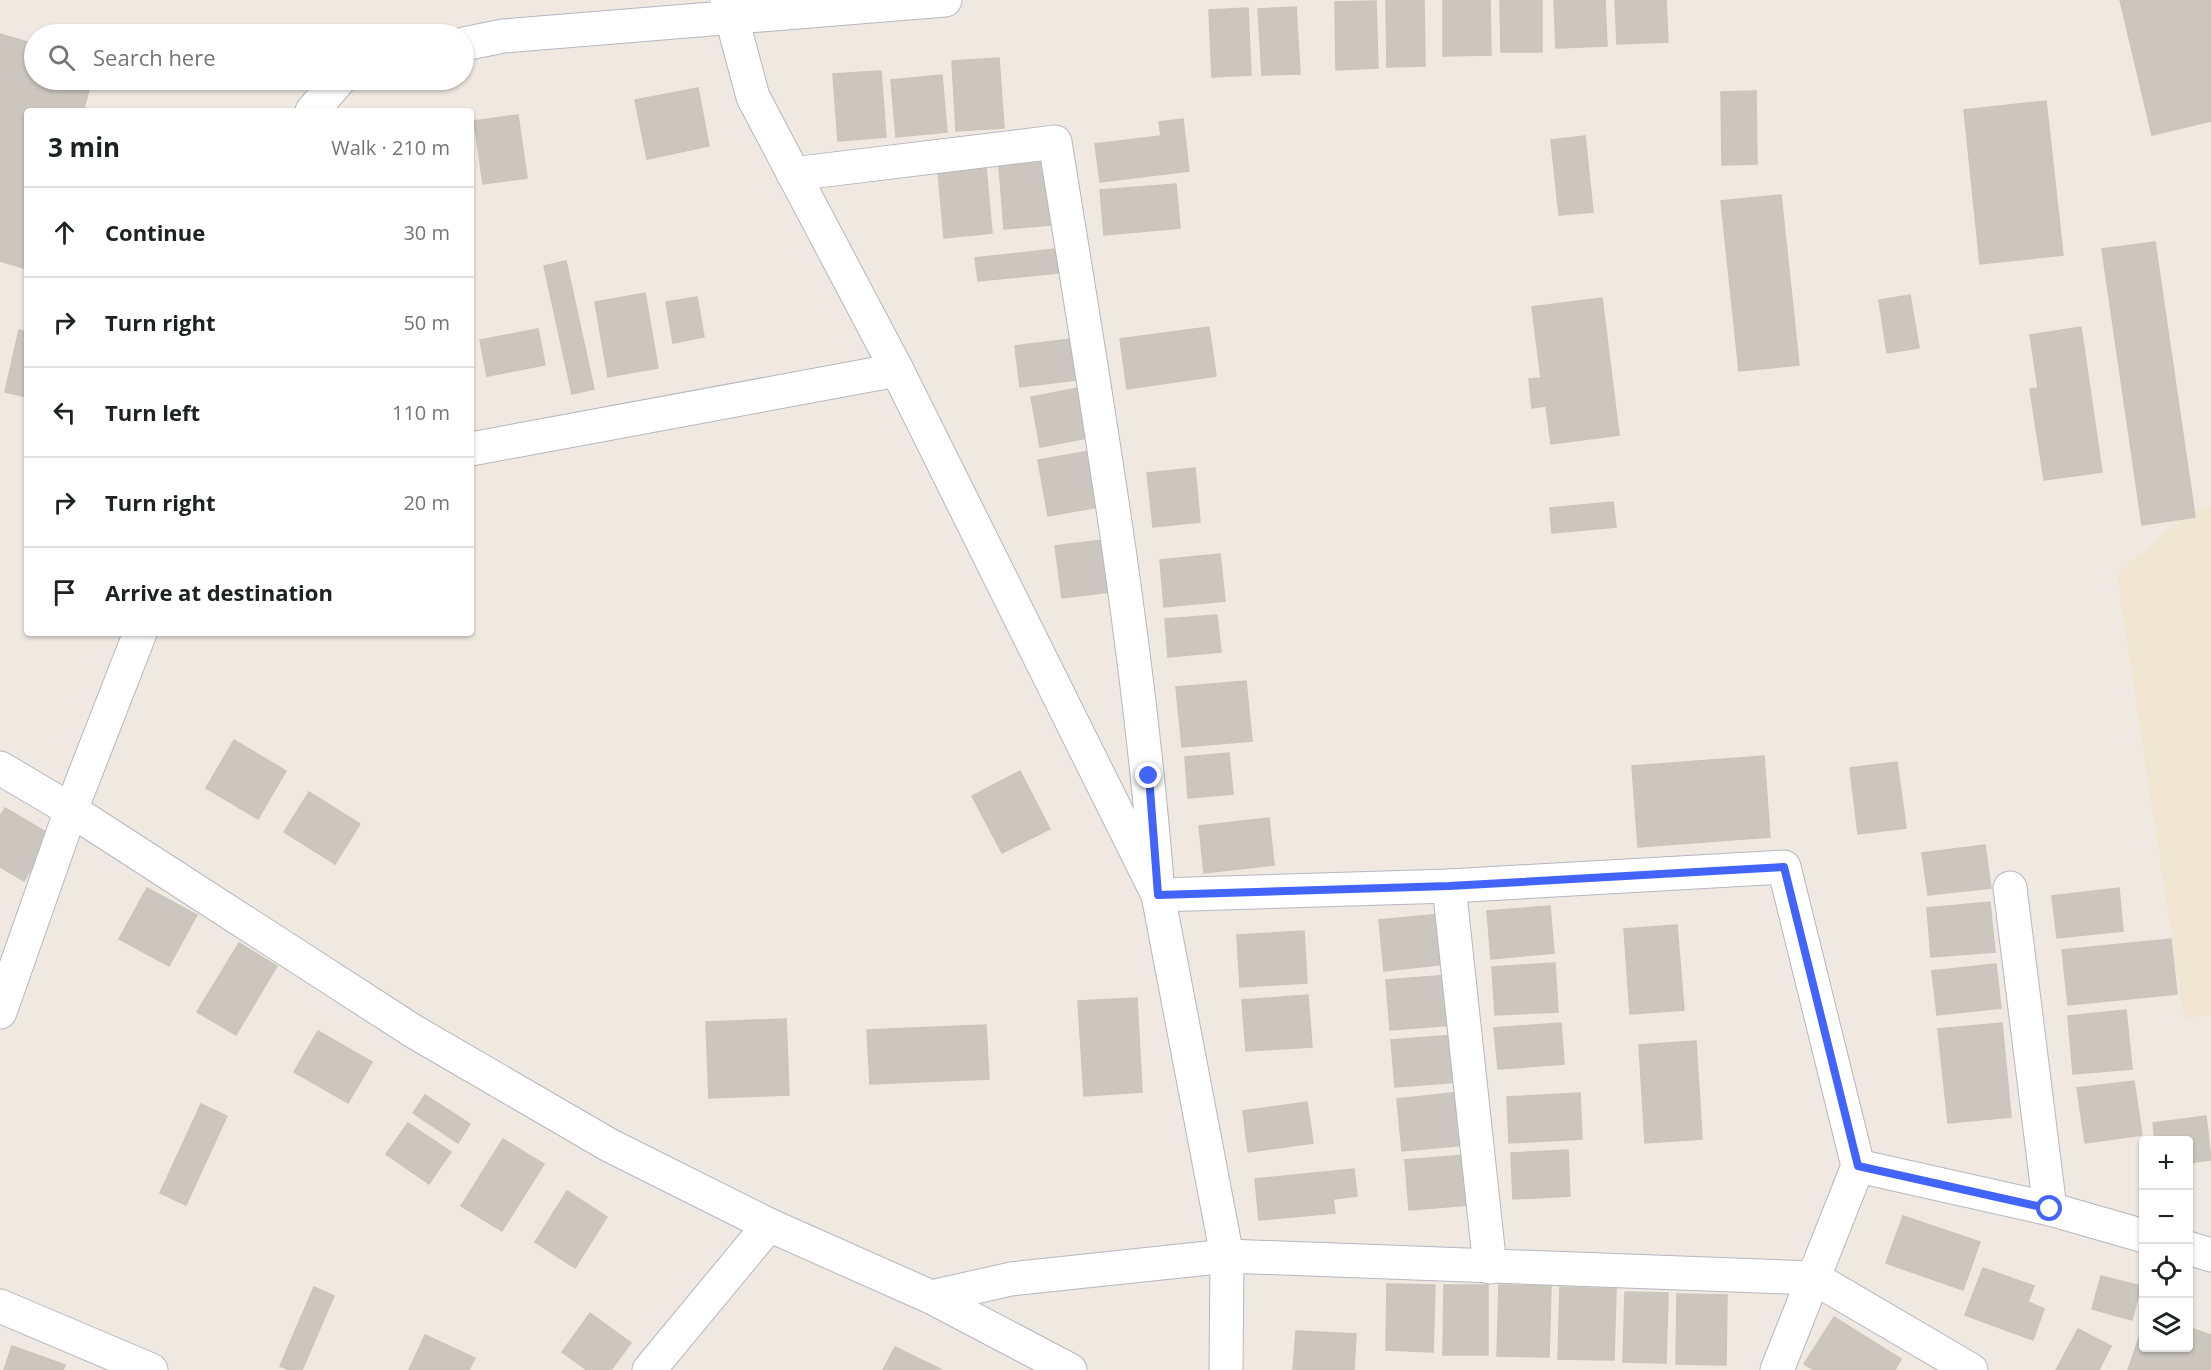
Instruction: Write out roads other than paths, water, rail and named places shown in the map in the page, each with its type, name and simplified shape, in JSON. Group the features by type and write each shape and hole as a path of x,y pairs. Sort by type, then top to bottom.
{"street":[{"path":"474,42 503,36 730,10 945,0"},
{"path":"730,10 753,96 897,370 1158,895"},
{"path":"315,108 330,90"},
{"path":"793,174 1055,142 1097,403 1149,776 1158,895 1227,1256 1226,1370"},
{"path":"474,448 897,370"},
{"path":"0,1012 70,810 139,636"},
{"path":"0,768 70,810 413,1031 609,1144 769,1225 931,1297 1070,1370"},
{"path":"1158,895 1449,886 1784,867 1858,1166 1776,1370"},
{"path":"1449,886 1490,1267"},
{"path":"2010,888 2050,1209"},
{"path":"1858,1166 2050,1209 2139,1235"},
{"path":"649,1370 769,1225"},
{"path":"2193,1250 2211,1255"},
{"path":"931,1297 1011,1279 1227,1256 1814,1278 1971,1370"},
{"path":"0,1306 151,1370"}]}
